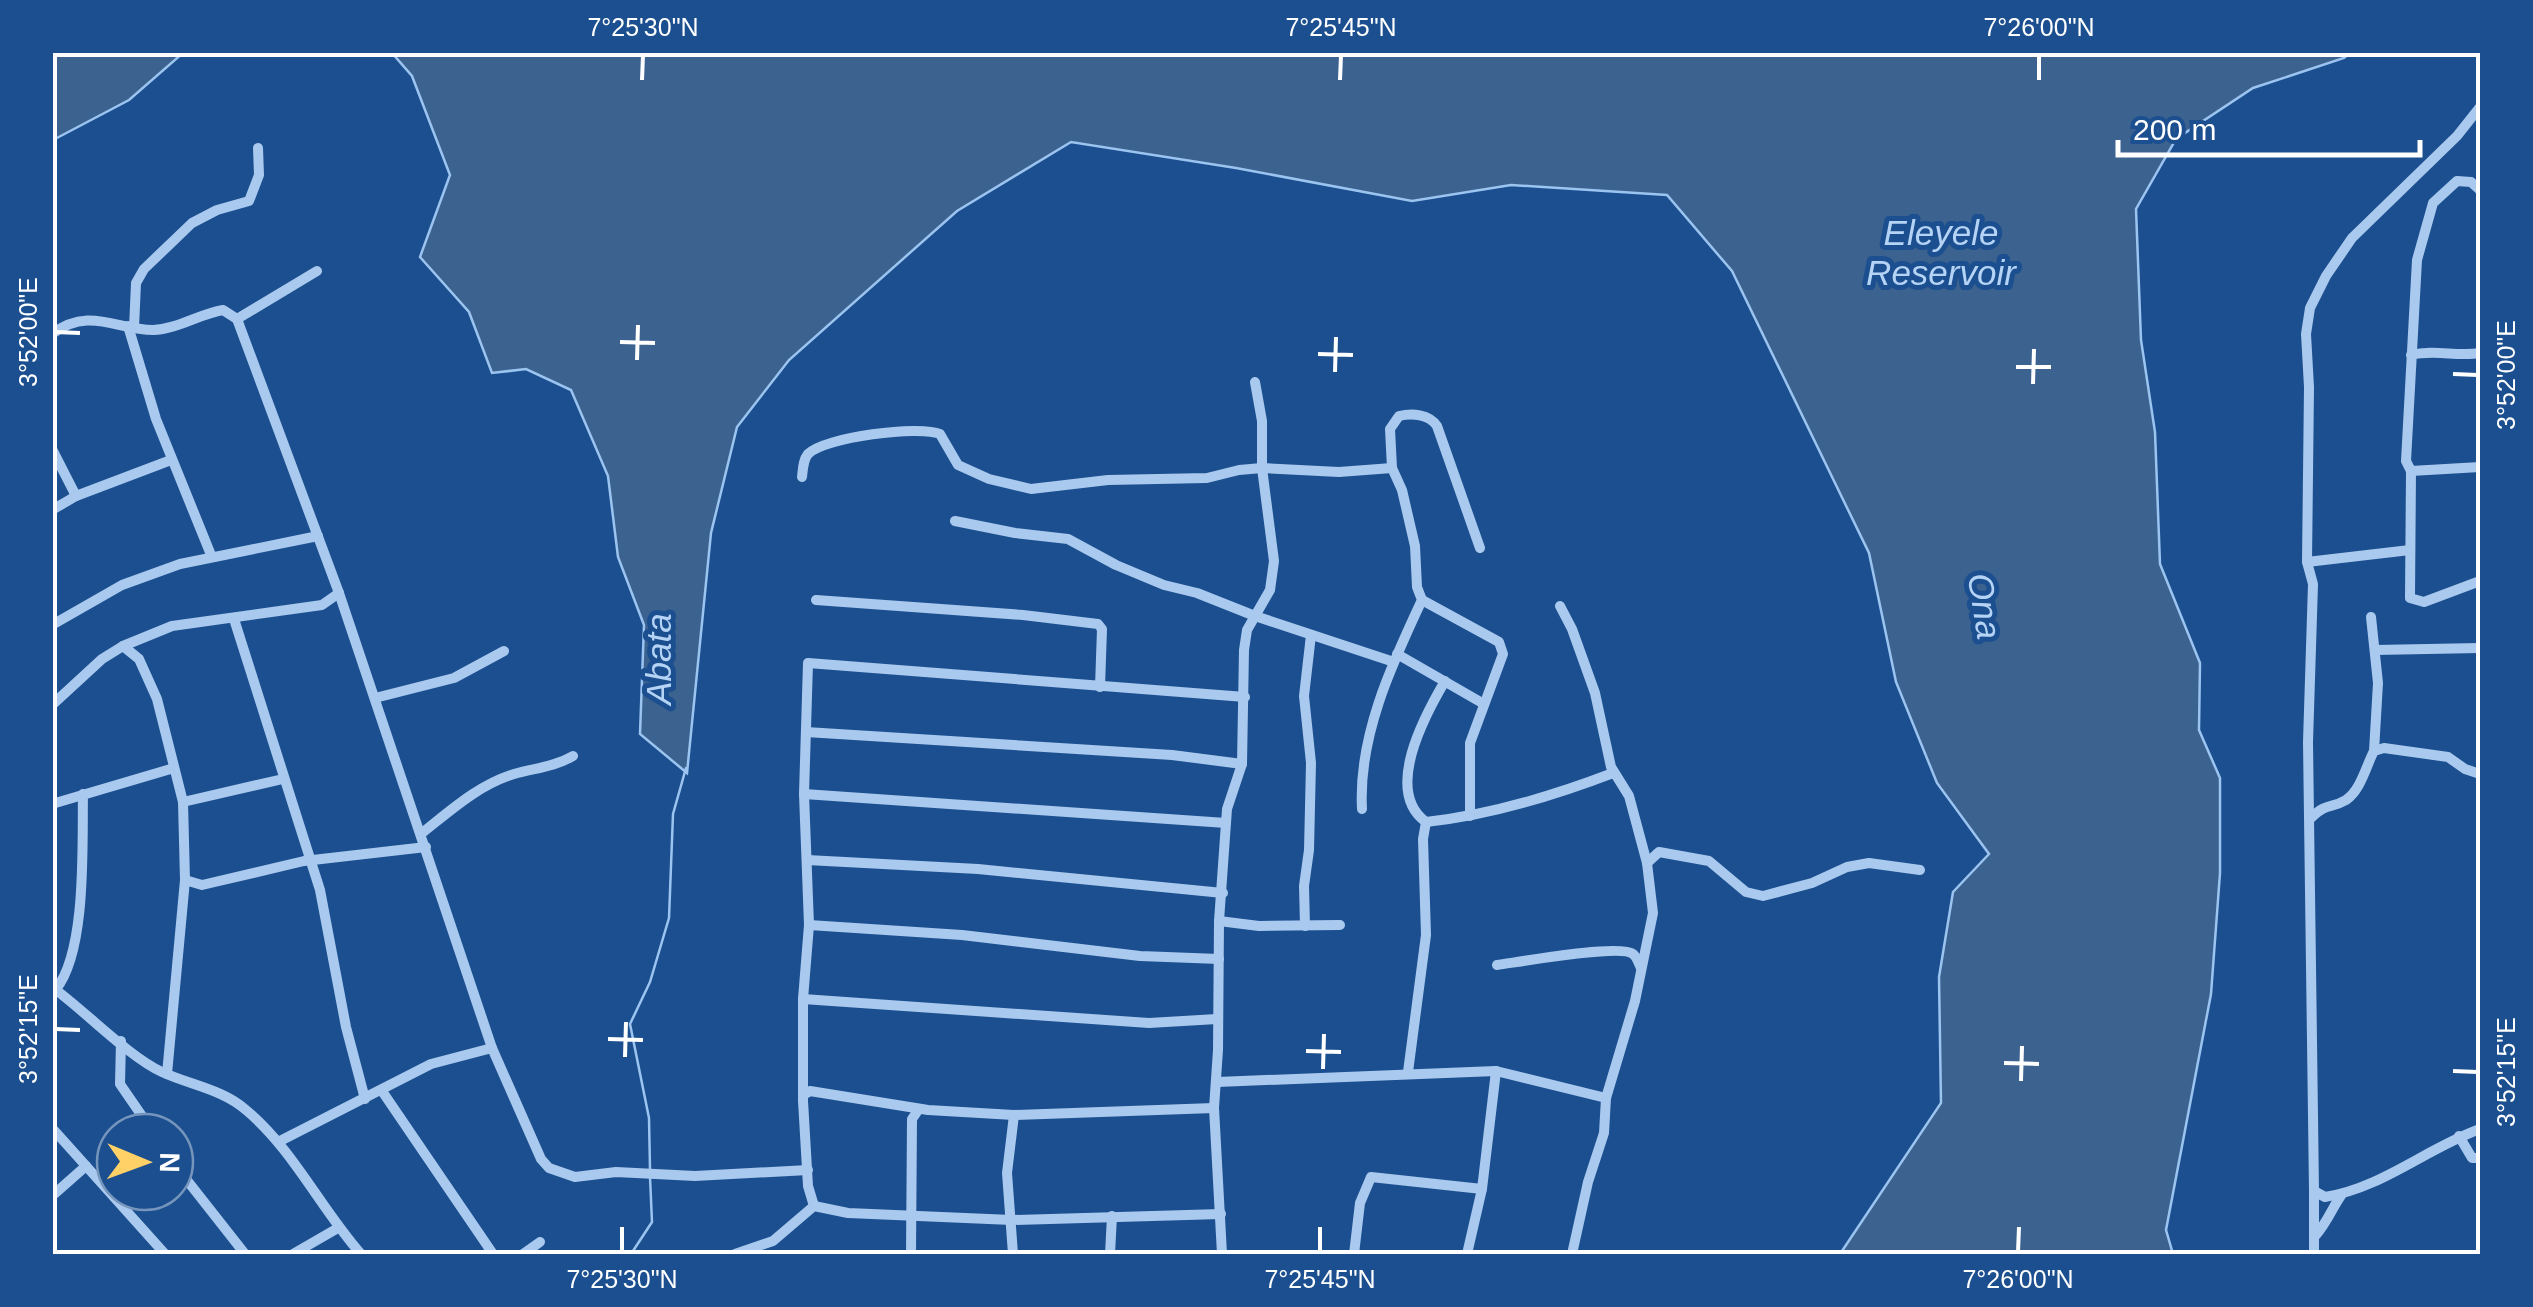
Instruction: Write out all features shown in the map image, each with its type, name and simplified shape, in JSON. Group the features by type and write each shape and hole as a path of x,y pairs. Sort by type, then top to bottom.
{"street":[{"path":"2314,1254 2308,742 2312,584 2307,562 2306,334 2310,308 2352,238 2457,136 2480,107"},
{"path":"211,555 171,460 131,327 138,276 192,223 217,210 250,201 258,176 258,148"},
{"path":"2480,190 2471,182 2457,181 2433,203 2417,260 2406,461 2411,471 2410,598 2424,602 2480,581"},
{"path":"237,318 317,271"},
{"path":"52,334 70,324 100,320 160,329 223,310 237,318 340,593 492,1048 541,1160 574,1177 616,1172 695,1176 808,1170"},
{"path":"2412,354 2480,354"},
{"path":"1222,1254 1214,1108 1226,823 1230,795 1242,764 1244,650 1248,630 1270,590 1274,561 1255,382"},
{"path":"1470,816 1470,743 1503,654 1499,642 1422,600 1417,586 1415,546 1402,490 1392,468 1392,422 1403,414 1432,419 1480,548"},
{"path":"802,477 808,454 820,446 859,437 925,430 940,434 958,465 1017,487 1207,478 1262,468 1339,472 1392,468"},
{"path":"52,449 76,496"},
{"path":"52,510 76,496 171,460"},
{"path":"2411,471 2480,467"},
{"path":"955,520 1068,539 1136,574 1311,635 1395,658 1445,680 1484,704"},
{"path":"52,625 134,579 211,555 247,552 318,536"},
{"path":"2307,562 2410,550"},
{"path":"52,705 102,659 172,626 322,605 340,593"},
{"path":"816,600 1098,624 1102,629 1100,687"},
{"path":"1362,809 1362,770 1395,658 1422,600"},
{"path":"1560,606 1595,693 1613,773 1629,796 1648,863 1653,913 1642,969 1606,1098 1604,1133 1572,1254"},
{"path":"2311,818 2325,804 2345,800 2357,788 2374,751 2378,683 2371,617"},
{"path":"234,619 330,933 346,1027 365,1099"},
{"path":"1305,926 1312,763 1304,696 1311,635"},
{"path":"123,646 139,660 157,699 183,802 185,880 167,1074"},
{"path":"2375,650 2480,648"},
{"path":"375,698 454,678 504,651"},
{"path":"814,1206 808,1186 803,998 809,925 804,794 808,663 1245,696"},
{"path":"1426,822 1412,806 1408,766 1427,713 1445,680"},
{"path":"806,732 1172,755 1242,764"},
{"path":"2374,751 2384,748 2438,755 2480,774"},
{"path":"422,833 466,798 498,781 554,766 574,756"},
{"path":"52,804 174,768"},
{"path":"1426,822 1470,816 1569,790 1613,773"},
{"path":"183,802 283,779"},
{"path":"83,794 82,869 75,936 68,972 54,988 167,1074 236,1102 278,1142 361,1254"},
{"path":"804,794 1226,823"},
{"path":"1408,1072 1426,935 1426,822"},
{"path":"185,880 202,886 310,860 426,847"},
{"path":"1648,863 1659,852 1709,860 1746,892 1762,896 1812,882 1847,866 1869,863 1920,870"},
{"path":"807,860 978,868 1223,893"},
{"path":"1219,921 1340,925"},
{"path":"809,925 1000,938 1140,956 1219,959"},
{"path":"1497,965 1610,950 1630,952 1642,969"},
{"path":"803,998 1132,1022 1217,1019"},
{"path":"121,1042 120,1084 139,1112"},
{"path":"278,1142 431,1064 492,1048"},
{"path":"1467,1254 1482,1189 1496,1070"},
{"path":"1217,1082 1496,1070 1606,1098"},
{"path":"382,1090 493,1254"},
{"path":"805,1094 919,1109 1014,1115 1214,1108"},
{"path":"911,1254 912,1119 919,1109"},
{"path":"1012,1254 1007,1172 1014,1115"},
{"path":"52,1128 165,1254"},
{"path":"2314,1190 2325,1196 2342,1194 2480,1128"},
{"path":"2459,1136 2472,1158 2480,1158"},
{"path":"52,1196 86,1166"},
{"path":"1354,1254 1360,1203 1372,1177 1482,1189"},
{"path":"195,1190 245,1254"},
{"path":"2315,1235 2330,1218 2331,1208 2342,1194"},
{"path":"814,1206 842,1213 1012,1220 1221,1214"},
{"path":"735,1254 772,1241 814,1206"},
{"path":"1110,1254 1112,1216"},
{"path":"293,1254 338,1228"},
{"path":"523,1254 540,1242"}],"water":[{"path":"53,52 183,53 129,100 53,140"},
{"name":"Eleyele Reservoir","path":"392,53 2350,53 2253,88 2176,139 2136,209 2141,340 2155,432 2160,564 2200,663 2199,730 2220,778 2220,873 2211,994 2166,1230 2173,1254 1840,1254 1941,1103 1939,977 1953,892 1989,854 1937,783 1896,682 1869,553 1732,271 1667,195 1511,185 1412,201 1071,142 957,211 789,360 737,427 711,533 687,773 640,734 644,625 618,557 608,476 571,390 526,369 492,373 469,312 420,257 450,175 412,76"}],"waterway":[{"name":"Abata","path":"650,1169 649,1118 630,1024 650,982 669,918 673,814 686,768"},
{"name":"Abata","path":"631,1254 652,1222 650,1177"}],"water label":[{"name":"Ona","path":"1985,606"}]}
